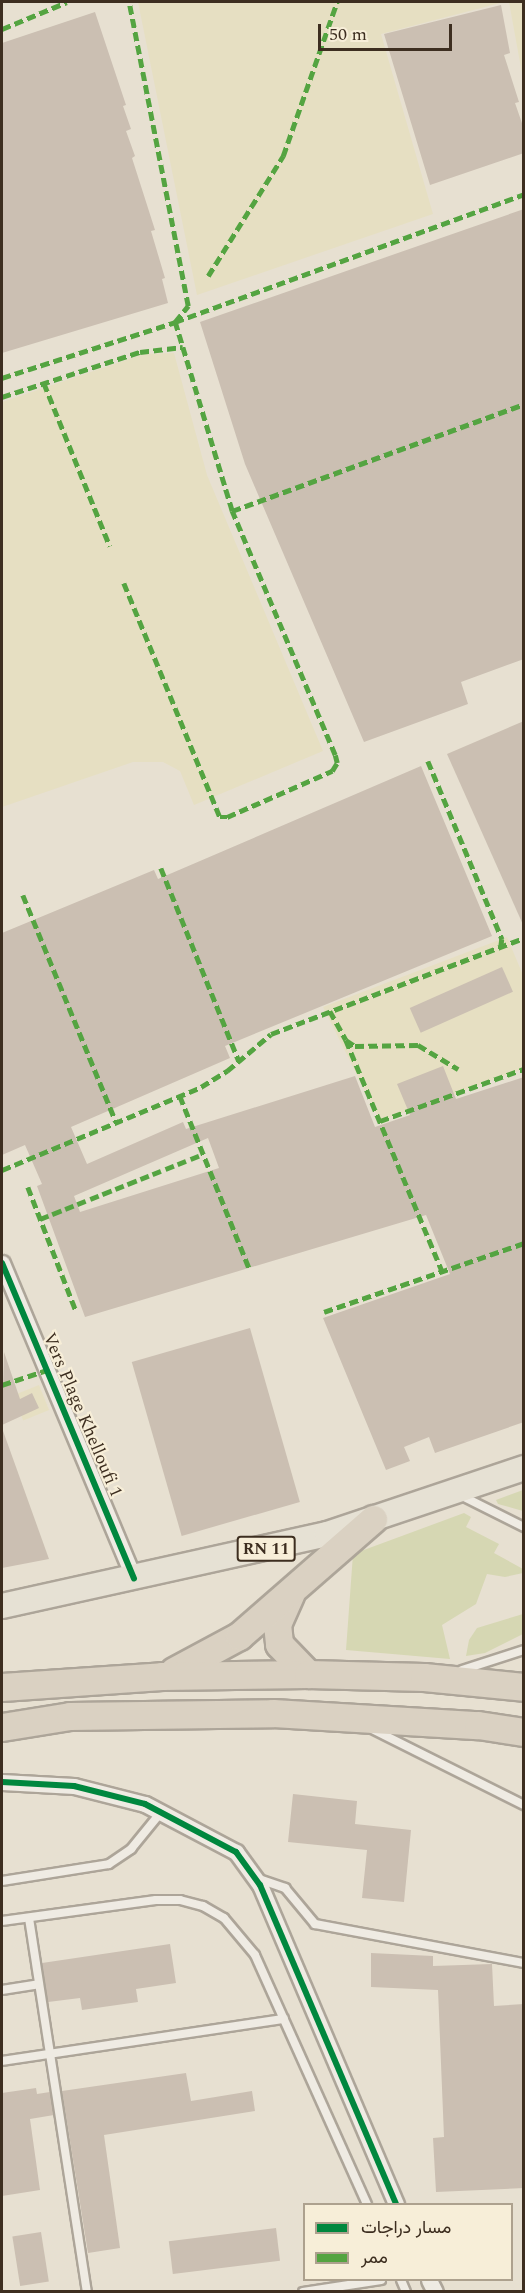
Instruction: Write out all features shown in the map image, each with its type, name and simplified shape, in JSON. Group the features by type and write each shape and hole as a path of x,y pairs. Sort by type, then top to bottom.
{"highway":[{"path":"162,1676 225,1646 290,1594 346,1539 373,1519"},
{"path":"290,1594 277,1624 279,1644 308,1674"},
{"path":"2,1687 162,1676 308,1674 424,1677 524,1687"},
{"path":"2,1727 82,1716 273,1713 478,1725 524,1732"}],"main road":[{"name":"RN 11","path":"2,1606 283,1545 373,1519 524,1468"}],"street":[{"name":"Vers Plage Khelloufi 1","path":"2,1263 134,1578"},
{"path":"2,1782 74,1786 145,1803 236,1852 254,1877 395,2203"}],"lane":[{"path":"453,1491 524,1527"},
{"path":"424,1677 473,1668 524,1650"},
{"path":"352,1719 524,1805"},
{"path":"2,1881 109,1864 131,1849 162,1811"},
{"path":"254,1877 285,1888 315,1924 524,1963"},
{"path":"2,1921 156,1900 203,1906 224,1918 242,1934 284,2019 367,2203"},
{"path":"29,1917 87,2292"},
{"path":"2,1990 39,1984"},
{"path":"2,2061 284,2019"},
{"path":"303,2292 374,2281"}],"shaded area":[{"path":"138,2 504,2 381,34 433,214 197,295"},
{"path":"509,2 523,2 523,79"},
{"path":"174,353 207,475 323,751 194,805 180,771 163,762 133,762 2,807 2,402 144,354"},
{"path":"507,937 523,975 523,1069 380,1121 323,1007"},
{"path":"39,1385 49,1410 23,1421 13,1395"}],"green space":[{"path":"523,1490 523,1511 498,1504 496,1500"},
{"path":"464,1513 471,1517 466,1527 499,1544 494,1553 523,1569 523,1573 505,1577 487,1574 476,1604 442,1625 450,1659 346,1650 353,1554"},
{"path":"523,1614 523,1634 485,1653 466,1656 469,1640 477,1628"}],"building":[{"path":"501,5 510,53 504,55 519,102 515,103 524,129 524,153 430,185 384,34"},
{"path":"95,12 126,105 123,106 131,129 126,131 135,156 132,158 155,230 151,231 165,278 162,279 168,303 2,353 2,43"},
{"path":"524,209 524,659 461,682 468,704 364,742 245,464 200,322"},
{"path":"524,721 524,927 447,754"},
{"path":"421,766 492,936 225,1046 230,1058 71,1127 87,1164 183,1122 186,1129 355,1076 375,1127 410,1115 397,1084 443,1066 456,1099 524,1077 524,1422 435,1453 429,1437 404,1447 410,1461 386,1470 323,1318 450,1274 426,1215 85,1317 37,1186 42,1184 25,1145 2,1155 2,933 154,870 158,879","holes":["208,1138 219,1168 80,1212 74,1196"]},
{"path":"502,967 513,992 421,1033 410,1008"},
{"path":"250,1328 300,1502 182,1536 132,1362"},
{"path":"4,1352 20,1399 32,1393 39,1408 2,1425"},
{"path":"2,1428 49,1559 2,1568"},
{"path":"293,1794 357,1801 355,1824 411,1830 404,1902 362,1898 367,1850 288,1842"},
{"path":"170,1944 176,1983 136,1989 138,2002 82,2010 80,1998 48,2002 42,1963"},
{"path":"371,1953 433,1956 433,1966 492,1964 494,2006 524,2004 524,2188 436,2192 433,2138 444,2137 438,1990 371,1987"},
{"path":"186,2073 191,2101 252,2091 255,2111 104,2135 120,2248 88,2253 62,2091"},
{"path":"36,2088 37,2094 50,2092 54,2115 30,2119 40,2190 2,2196 2,2093"},
{"path":"276,2228 280,2261 173,2274 169,2241"},
{"path":"41,2232 49,2281 20,2286 12,2237"}],"marked path":[{"path":"2,29 67,2"},
{"path":"124,583 220,817 227,817 332,771 337,763 335,755 232,511 175,322 188,306 129,2"},
{"path":"208,276 283,156 337,2"},
{"path":"2,378 175,322 524,194"},
{"path":"2,397 140,352 183,347"},
{"path":"44,383 110,546"},
{"path":"232,511 524,404"},
{"path":"428,761 502,939 501,947"},
{"path":"161,868 239,1061"},
{"path":"23,895 116,1122"},
{"path":"2,1170 201,1087 227,1071 271,1034 524,938"},
{"path":"330,1011 346,1040 355,1046 418,1045 458,1069"},
{"path":"346,1040 442,1271"},
{"path":"380,1121 524,1069"},
{"path":"180,1096 250,1270"},
{"path":"40,1219 203,1154"},
{"path":"28,1187 76,1311"},
{"path":"324,1312 524,1243"},
{"path":"2,1385 47,1370"}],"cycle path":[{"path":"2,1263 134,1578"},
{"path":"2,1782 74,1786 145,1804 236,1852 260,1885 396,2203"}]}
